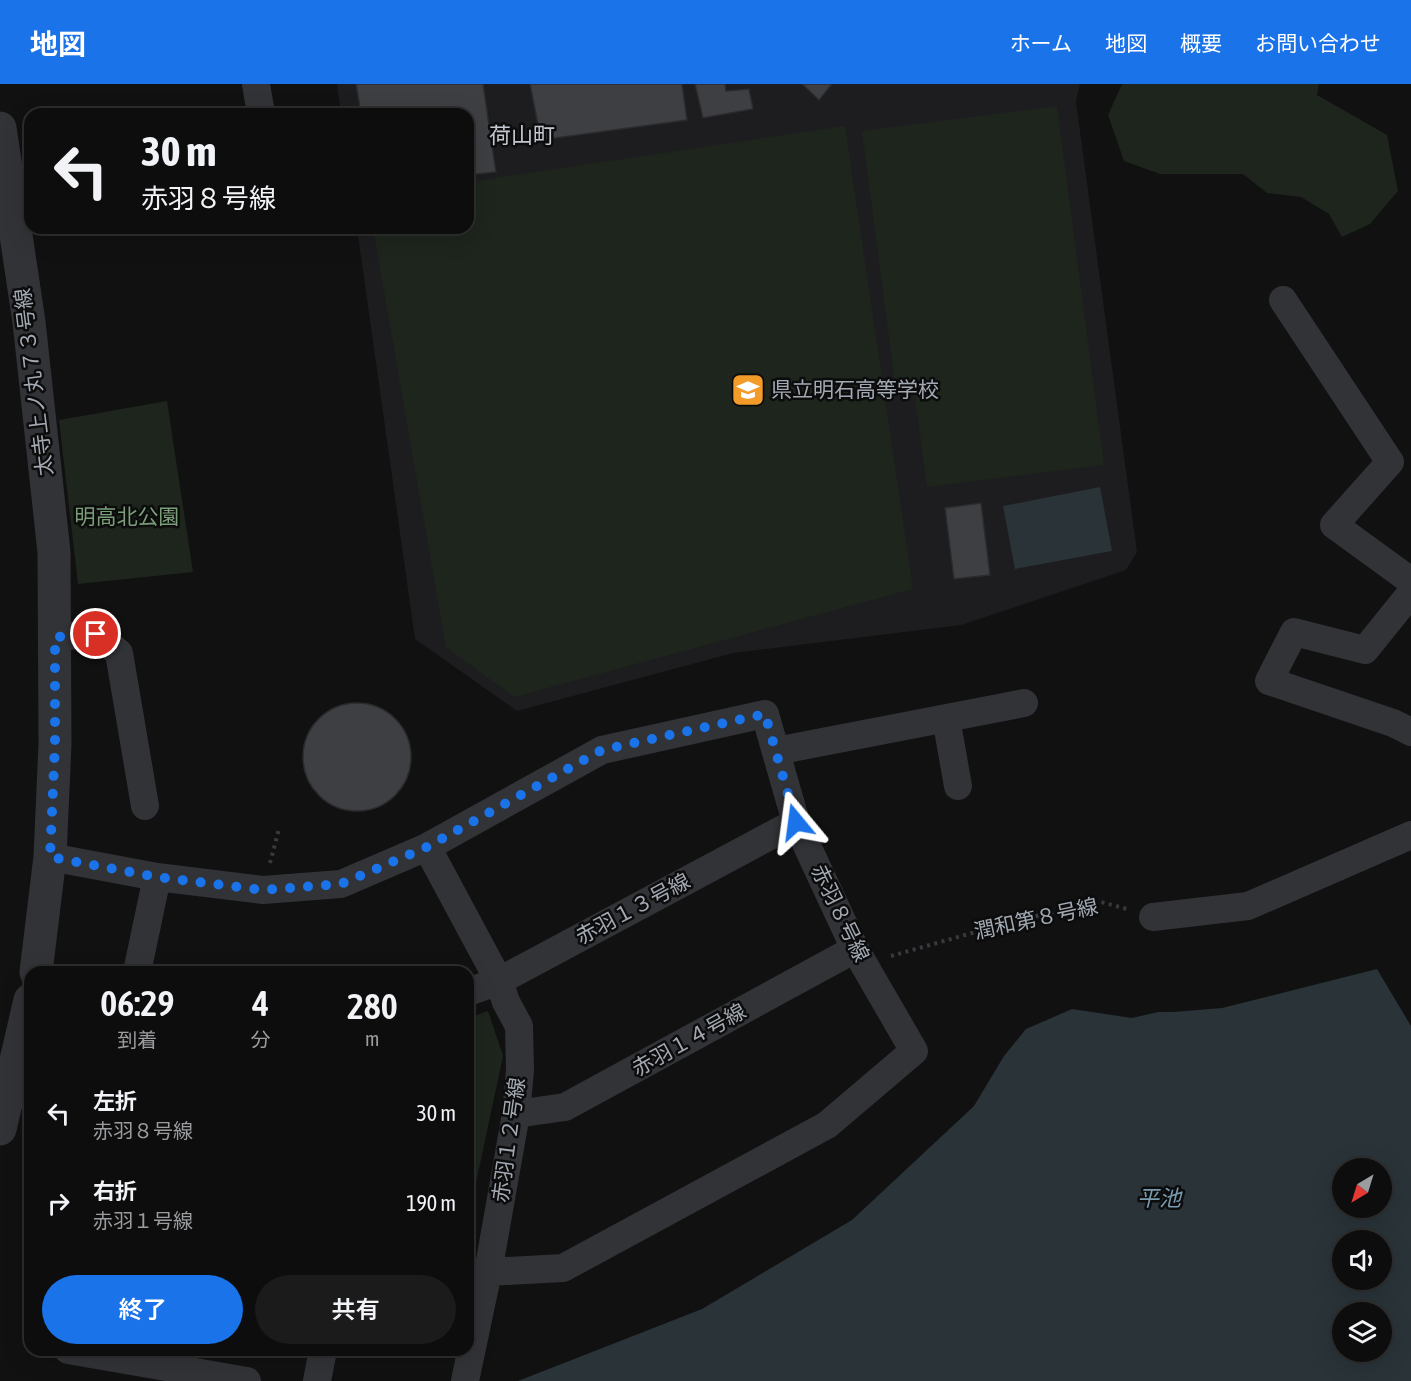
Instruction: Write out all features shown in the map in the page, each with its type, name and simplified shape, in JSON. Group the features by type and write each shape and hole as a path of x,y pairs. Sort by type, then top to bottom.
{"street":[{"path":"256,84 260,108"},
{"name":"太寺上ノ丸７３号線","path":"0,128 22,222 29,322 54,552 55,744 50,857 37,966"},
{"path":"1283,300 1400,463 1334,525 1411,581"},
{"path":"1411,593 1365,650 1294,632 1269,681 1392,723 1411,732"},
{"path":"55,637 96,634 119,654 145,806"},
{"path":"776,751 1024,703"},
{"name":"赤羽８号線","path":"50,857 157,877 263,890 341,884 427,847 602,750 765,714 796,822 860,956 914,1051 827,1125 563,1268 488,1272"},
{"path":"946,718 958,786"},
{"name":"赤羽１３号線","path":"474,990 499,981 796,822"},
{"path":"1153,917 1248,906 1411,835"},
{"name":"赤羽１２号線","path":"427,847 499,981 506,1002 519,1026 520,1070 516,1114 474,1338"},
{"path":"138,966 157,877"},
{"name":"赤羽１４号線","path":"516,1114 565,1107 860,956"},
{"path":"0,1129 24,1025"},
{"path":"108,1356 181,1367 248,1381"},
{"path":"317,1381 322,1356"},
{"name":"赤羽１２号線","path":"465,1381 470,1356"}],"path":[{"name":"潤和第８号線","path":"860,956 1101,902 1153,917"}],"shaded area":[{"name":"県立明石高等学校","path":"337,84 1080,84 1076,102 1137,552 1126,570 961,625 733,653 517,711 415,639 358,234 474,234 474,108 340,108"}],"green space":[{"path":"1122,84 1319,84 1317,95 1387,135 1398,191 1370,224 1342,237 1329,214 1301,197 1267,193 1243,174 1160,174 1124,161 1108,115"},
{"path":"1057,106 1104,465 927,487 913,381 895,383 862,131"},
{"path":"845,126 913,589 514,697 446,647 374,234 474,234 474,181"},
{"name":"明高北公園","path":"167,401 193,572 78,584 59,420"},
{"path":"488,1011 503,1056 474,1192 474,1016"}],"water":[{"path":"1100,487 1112,551 1015,569 1003,506"},
{"name":"平池","path":"1377,969 1411,1026 1411,1381 518,1381 702,1309 852,1220 974,1106 1004,1056 1026,1029 1072,1009 1132,1018 1158,1012 1222,1008"}],"building":[{"path":"356,84 483,84 496,172 474,174 474,108 360,108"},
{"path":"530,84 682,84 687,120 541,140"},
{"path":"695,84 725,84 726,91 749,89 753,109 703,118"},
{"path":"802,84 832,84 819,100"},
{"path":"981,503 990,575 954,579 945,508"},
{"path":"357,703 378,707 395,719 407,736 411,757 407,778 395,795 378,807 357,811 336,807 319,795 307,778 303,757 307,736 319,719 336,707"}],"place":[{"name":"県立明石高等学校","path":"748,390"}],"district":[{"name":"荷山町","path":"522,135"}],"route":[{"path":"96,634 55,637 55,744 50,857 157,877 263,890 341,884 427,847 602,750 765,714 796,822"}]}
